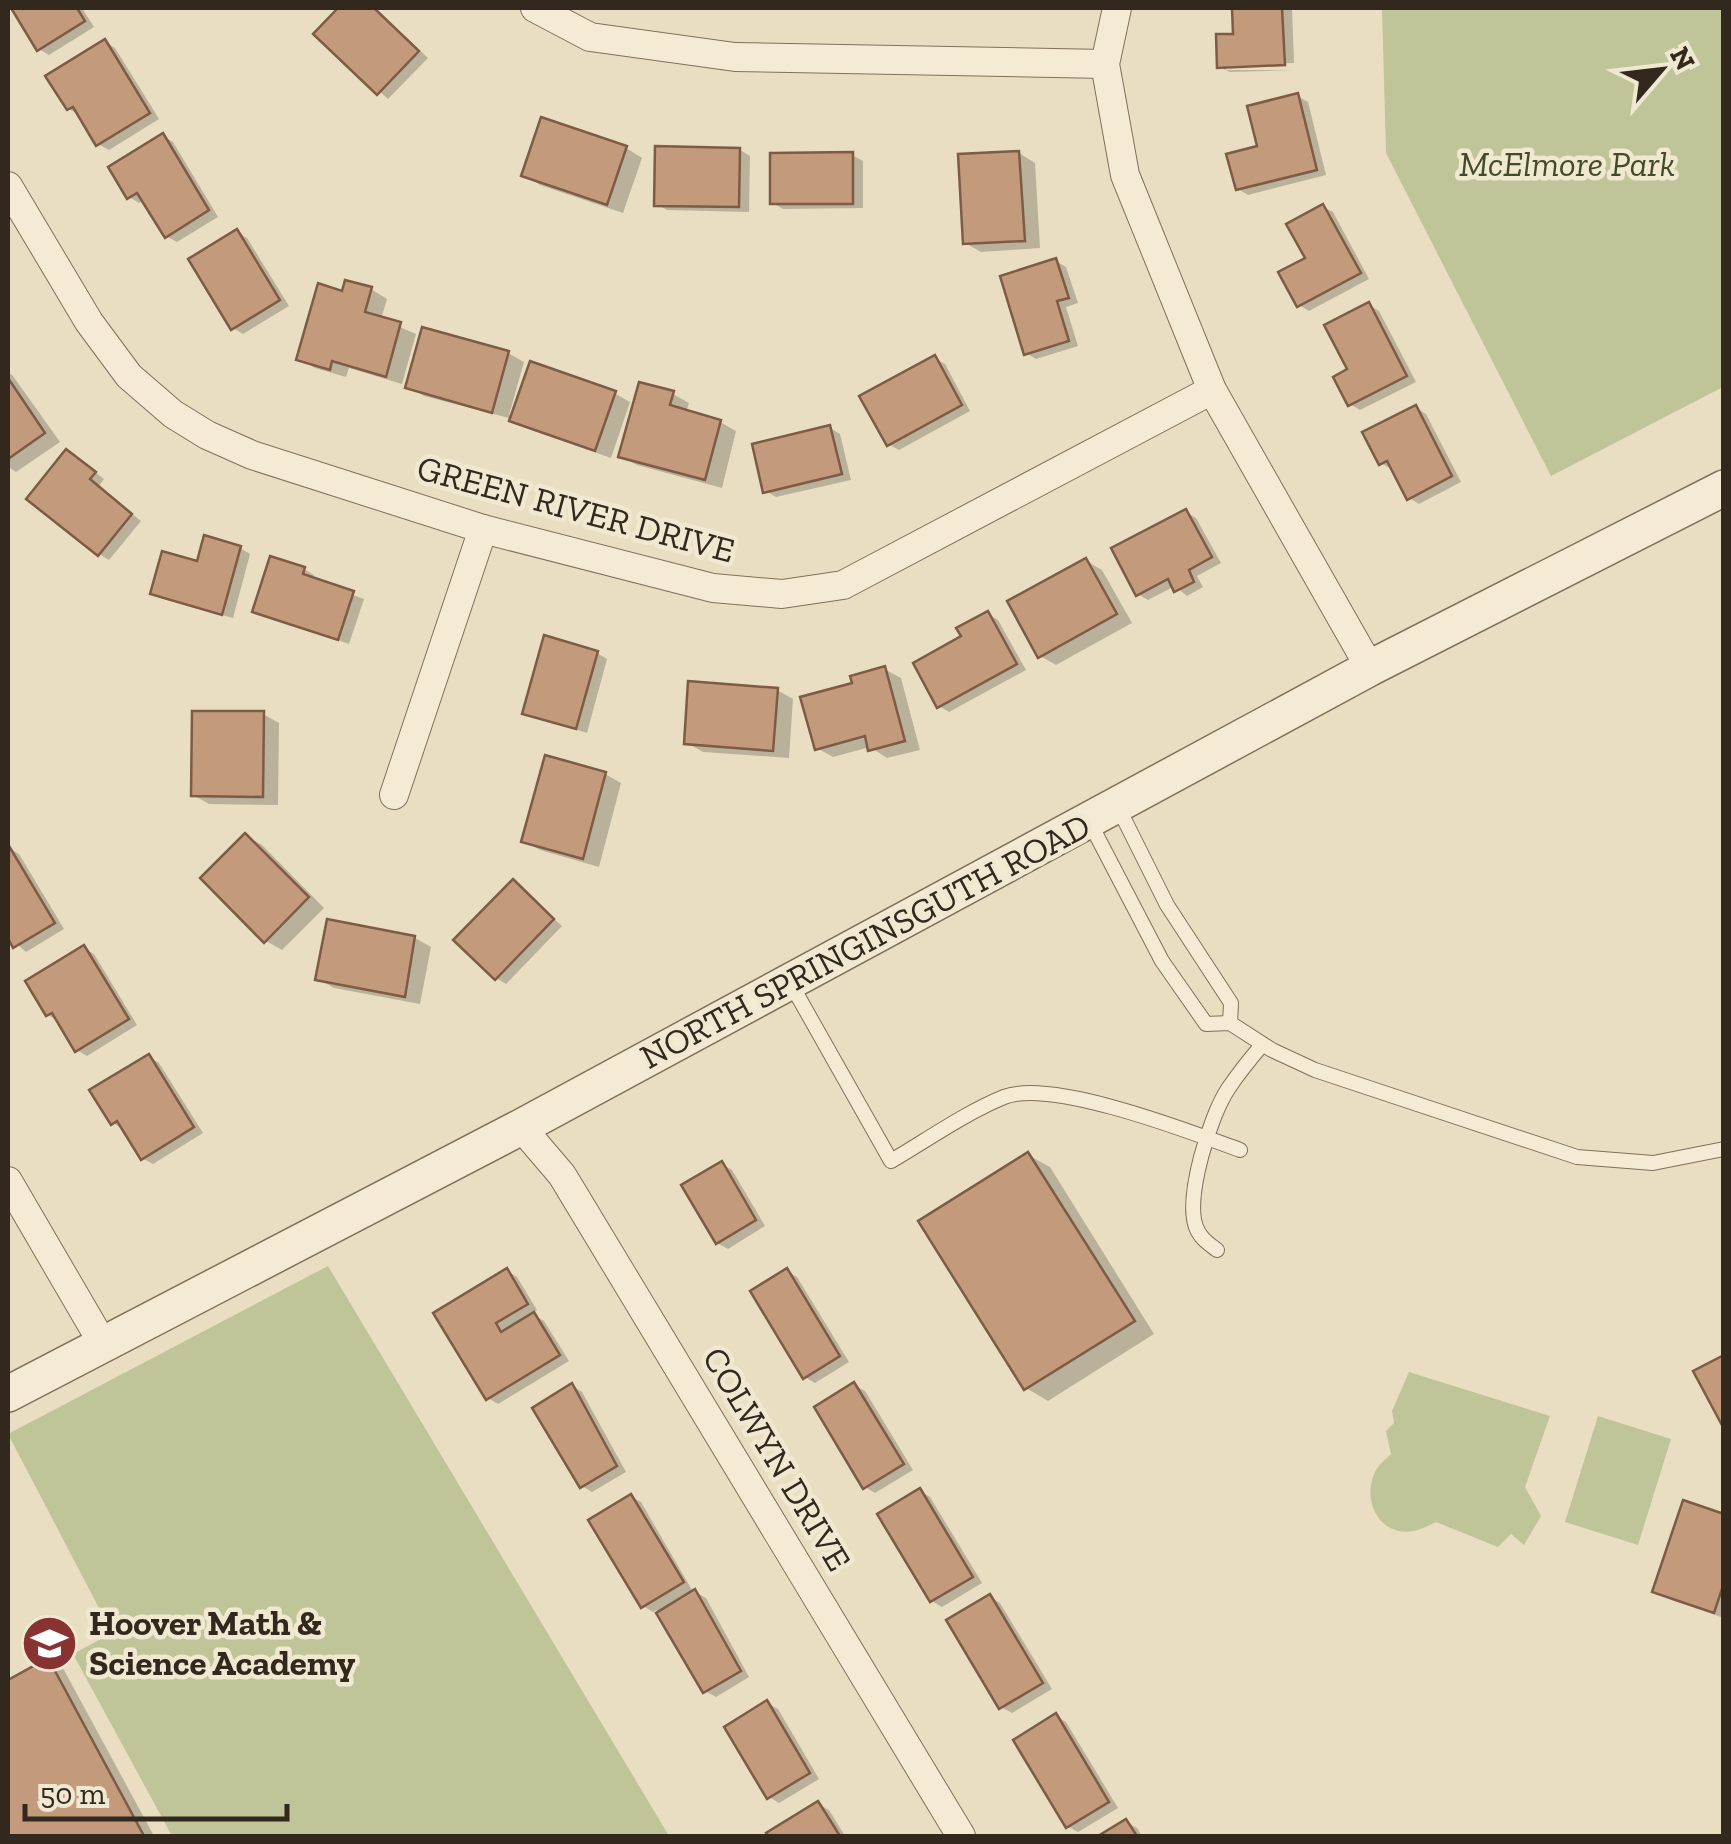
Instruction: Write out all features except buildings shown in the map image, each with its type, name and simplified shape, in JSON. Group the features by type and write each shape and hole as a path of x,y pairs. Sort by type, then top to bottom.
{"street":[{"path":"535,8 590,37 734,57 1105,64"},
{"path":"1118,8 1105,64 1125,175 1212,390 1370,668"},
{"name":"GREEN RIVER DRIVE","path":"8,186 89,322 129,376 172,414 207,435 252,455 483,529 712,588 782,594 843,584 1212,390"},
{"name":"NORTH SPRINGINSGUTH ROAD","path":"8,1394 521,1127 1370,668 1724,488"},
{"path":"394,795 483,529"},
{"name":"COLWYN DRIVE","path":"521,1127 562,1176 961,1836"},
{"path":"8,1181 103,1344"}],"lane":[{"path":"1103,812 1183,994 1206,1024 1230,1023 1262,1045 1315,1070 1577,1157 1653,1164 1724,1149"},
{"path":"1103,812 1231,1003 1230,1023"},
{"path":"790,982 890,1161 1006,1096 1034,1091 1106,1107 1240,1150"},
{"path":"1217,1250 1194,1225 1193,1202 1208,1138 1225,1093 1262,1045"}],"green space":[{"name":"McElmore Park","path":"1382,8 1723,8 1723,387 1551,476 1386,153"},
{"path":"328,1266 669,1836 172,1836 73,1654 112,1633 8,1434"},
{"path":"1409,1372 1550,1416 1525,1487 1541,1516 1524,1545 1511,1534 1498,1547 1436,1522 1401,1531 1376,1515 1371,1483 1376,1469 1391,1454 1386,1431 1394,1423 1392,1411"},
{"path":"1598,1416 1671,1439 1638,1545 1565,1522"}],"place":[{"name":"Hoover Math & Science Academy","path":"50,1643"}]}
